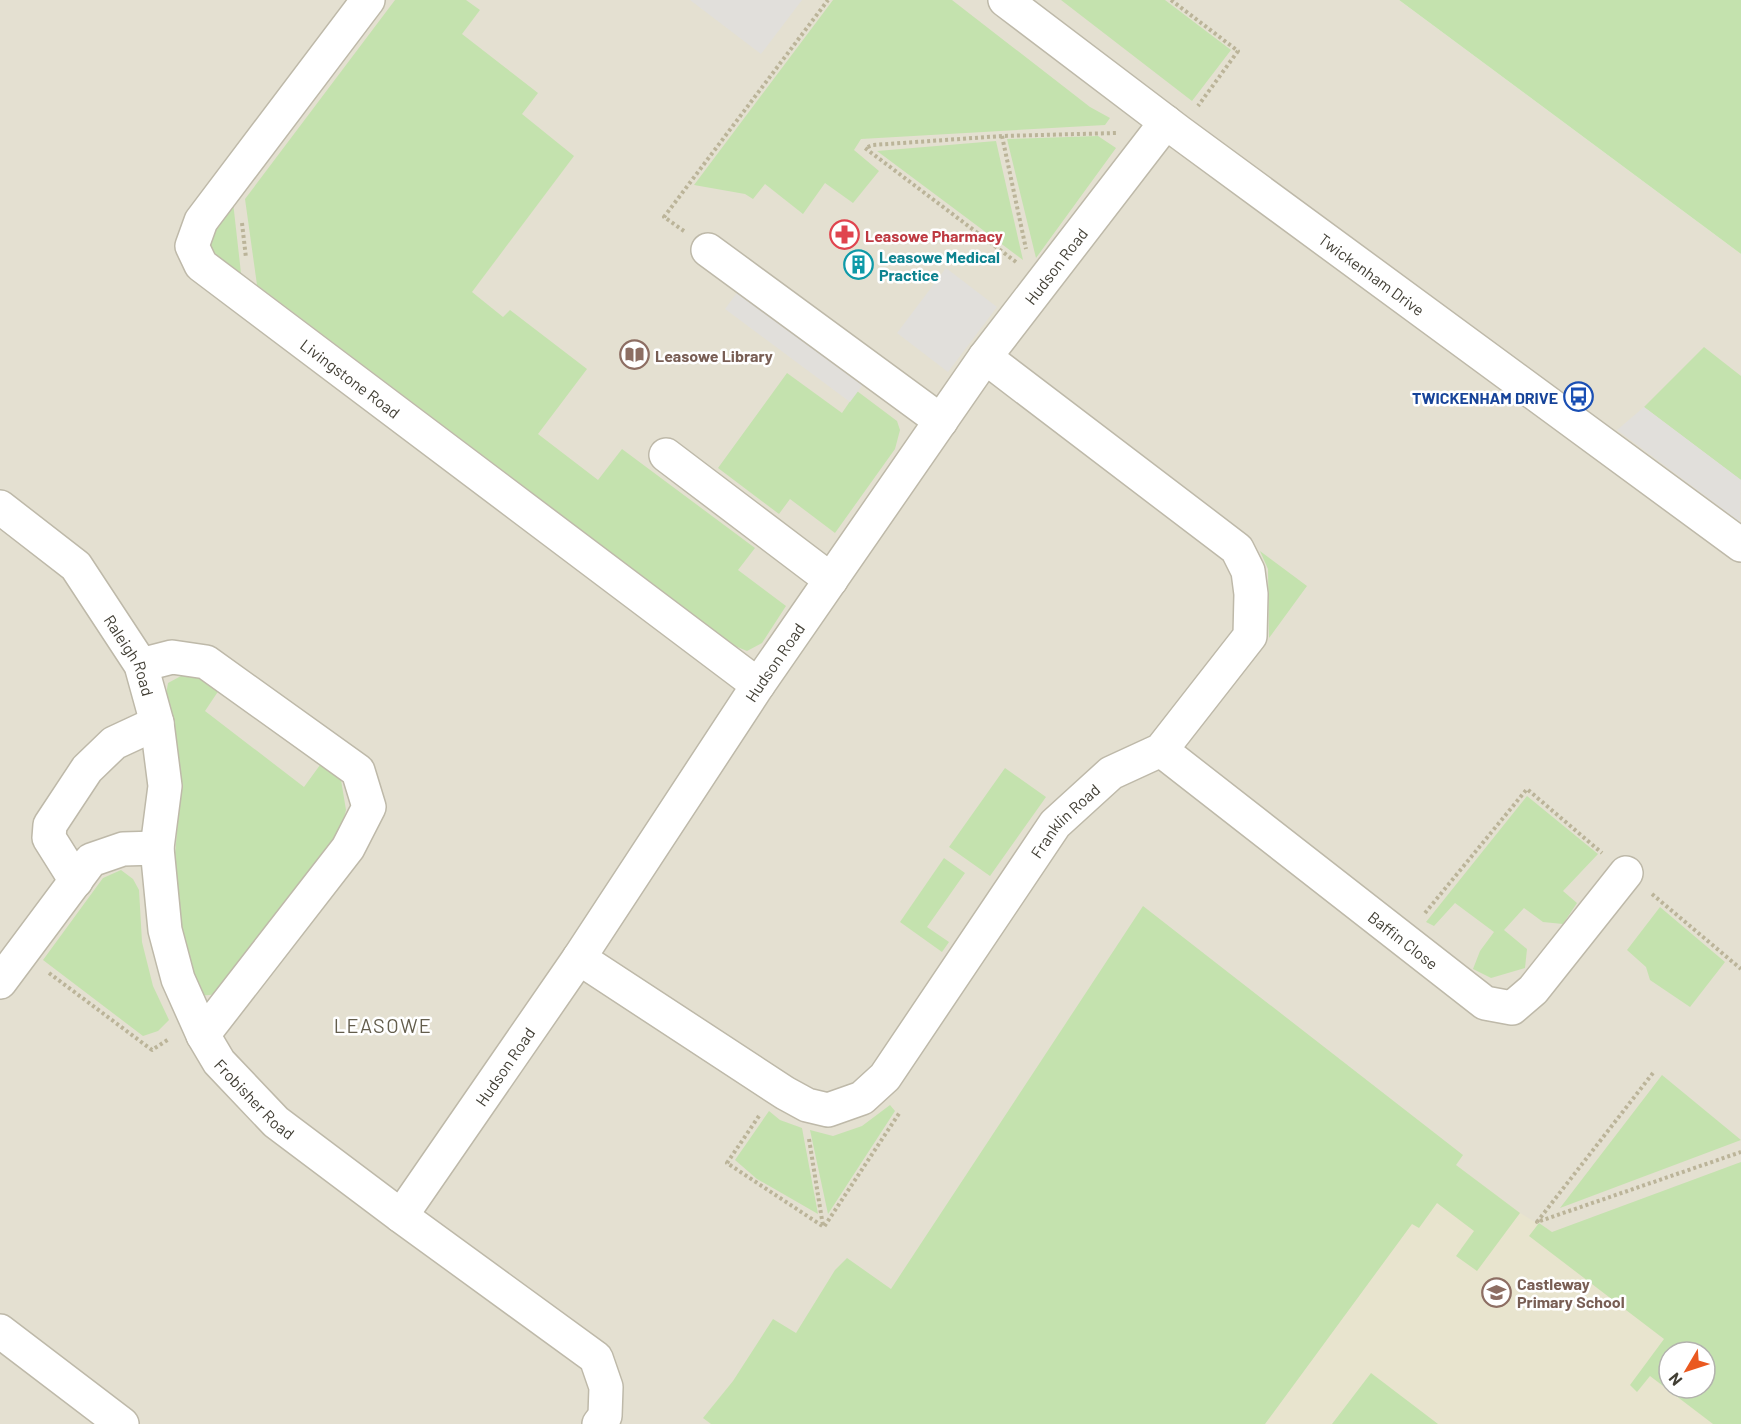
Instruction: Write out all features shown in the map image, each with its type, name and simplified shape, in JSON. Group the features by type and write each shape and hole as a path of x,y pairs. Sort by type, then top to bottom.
{"street":[{"name":"Livingstone Road","path":"368,0 201,221 192,246 201,265 758,686"},
{"name":"Twickenham Drive","path":"1005,0 1168,128 1741,545"},
{"name":"Hudson Road","path":"401,1216 579,958 758,686 1037,278 1168,128"},
{"path":"708,250 941,421"},
{"name":"Franklin Road","path":"579,958 790,1096 828,1110 862,1098 885,1077 1055,824 1112,773 1161,750 1250,636 1251,594 1248,571 1237,549 985,357"},
{"path":"666,455 831,580"},
{"name":"Raleigh Road","path":"0,507 76,566 141,665 157,723 165,786 158,849"},
{"path":"141,665 172,657 206,662 358,771 369,807 348,848 200,1028"},
{"path":"76,881 50,838 50,825 87,769 114,742 157,723"},
{"name":"Baffin Close","path":"1161,750 1485,1003 1512,1008 1533,990 1626,873"},
{"path":"0,982 91,860 123,849 158,849"},
{"name":"Frobisher Road","path":"158,849 165,930 178,978 200,1028 219,1062 276,1122 596,1358 606,1387 605,1416 599,1424"},
{"path":"0,1331 123,1424"}],"path":[{"path":"708,250 664,217 828,0"},
{"path":"1037,278 865,148 873,145 1002,136 1168,128 1238,51 1171,0"},
{"path":"1002,136 1037,278"},
{"path":"235,176 253,306"},
{"path":"1404,939 1527,789 1741,969"},
{"path":"22,952 152,1050 200,1028"},
{"path":"1653,1073 1537,1222 1741,1152"},
{"path":"790,1096 824,1227"},
{"path":"790,1096 727,1163 824,1227"},
{"path":"824,1227 901,1109"}],"shaded area":[{"path":"0,0 1399,0 1741,254 1741,1424 0,1424"},
{"path":"690,0 802,0 761,54"},
{"path":"946,268 997,307 948,372 897,333"},
{"path":"739,290 865,382 850,402 725,309"},
{"path":"1644,407 1741,480 1740,522 1617,430"},
{"name":"Castleway Primary School","path":"1455,1165 1520,1213 1552,1232 1694,1340 1657,1340 1657,1400 1717,1400 1717,1358 1741,1376 1741,1424 1265,1424"}],"green space":[{"path":"395,0 466,0 480,10 462,34 538,93 522,114 574,156 472,292 503,317 510,310 587,369 538,434 598,480 622,449 755,548 738,570 786,606 762,643 747,651 735,646 257,285 245,199"},
{"path":"833,0 952,0 1090,107 1110,118 1105,125 861,139 854,150 879,171 853,203 825,183 803,214 765,184 753,199 745,194 694,185"},
{"path":"1061,0 1165,0 1231,50 1192,101"},
{"path":"1399,0 1741,0 1741,254"},
{"path":"1098,136 1116,148 1036,258 1007,139"},
{"path":"996,141 1023,260 877,151"},
{"path":"233,202 242,282 207,255 208,239"},
{"path":"1704,347 1741,376 1741,480 1644,407"},
{"path":"787,373 842,413 857,391 897,421 900,430 895,449 835,533 790,499 779,514 718,468"},
{"path":"1260,551 1307,586 1269,638 1268,569"},
{"path":"181,676 203,678 221,687 205,711 304,787 320,765 341,780 346,810 340,834 219,994 199,996 179,926 174,866 181,786 164,706 168,683"},
{"path":"1005,768 1046,797 990,876 949,847"},
{"path":"1527,796 1598,854 1563,891 1577,903 1563,924 1543,922 1524,908 1504,930 1527,949 1525,968 1491,978 1473,969 1480,951 1494,932 1455,903 1434,926 1426,922"},
{"path":"944,858 965,873 927,927 949,942 942,952 900,922"},
{"path":"121,870 133,879 139,890 142,942 153,986 169,1020 158,1031 143,1036 43,960 103,878"},
{"path":"1143,906 1463,1155 1456,1165 1520,1213 1477,1271 1456,1256 1474,1231 1437,1203 1419,1228 1412,1224 1265,1424 711,1424 703,1418 733,1381 773,1319 796,1333 835,1270 847,1258 891,1289"},
{"path":"1660,907 1725,962 1690,1007 1650,980 1646,967 1627,950"},
{"path":"1662,1075 1741,1140 1560,1208"},
{"path":"890,1105 895,1111 828,1214 810,1130 833,1136 862,1126"},
{"path":"769,1111 780,1120 802,1128 818,1214 757,1179 735,1160"},
{"path":"1741,1162 1741,1424 1713,1424 1682,1400 1717,1400 1717,1340 1663,1340 1529,1236 1539,1223 1552,1232"},
{"path":"1657,1348 1657,1381 1650,1376 1637,1392 1630,1385"},
{"path":"1371,1373 1438,1424 1332,1424"}],"place":[{"name":"Leasowe Pharmacy","path":"844,235"},
{"name":"Leasowe Medical Practice","path":"858,265"},
{"name":"Leasowe Library","path":"634,355"},
{"name":"TWICKENHAM DRIVE","path":"1579,397"},
{"name":"Castleway Primary School","path":"1496,1292"}],"district":[{"name":"LEASOWE","path":"383,1025"}]}
